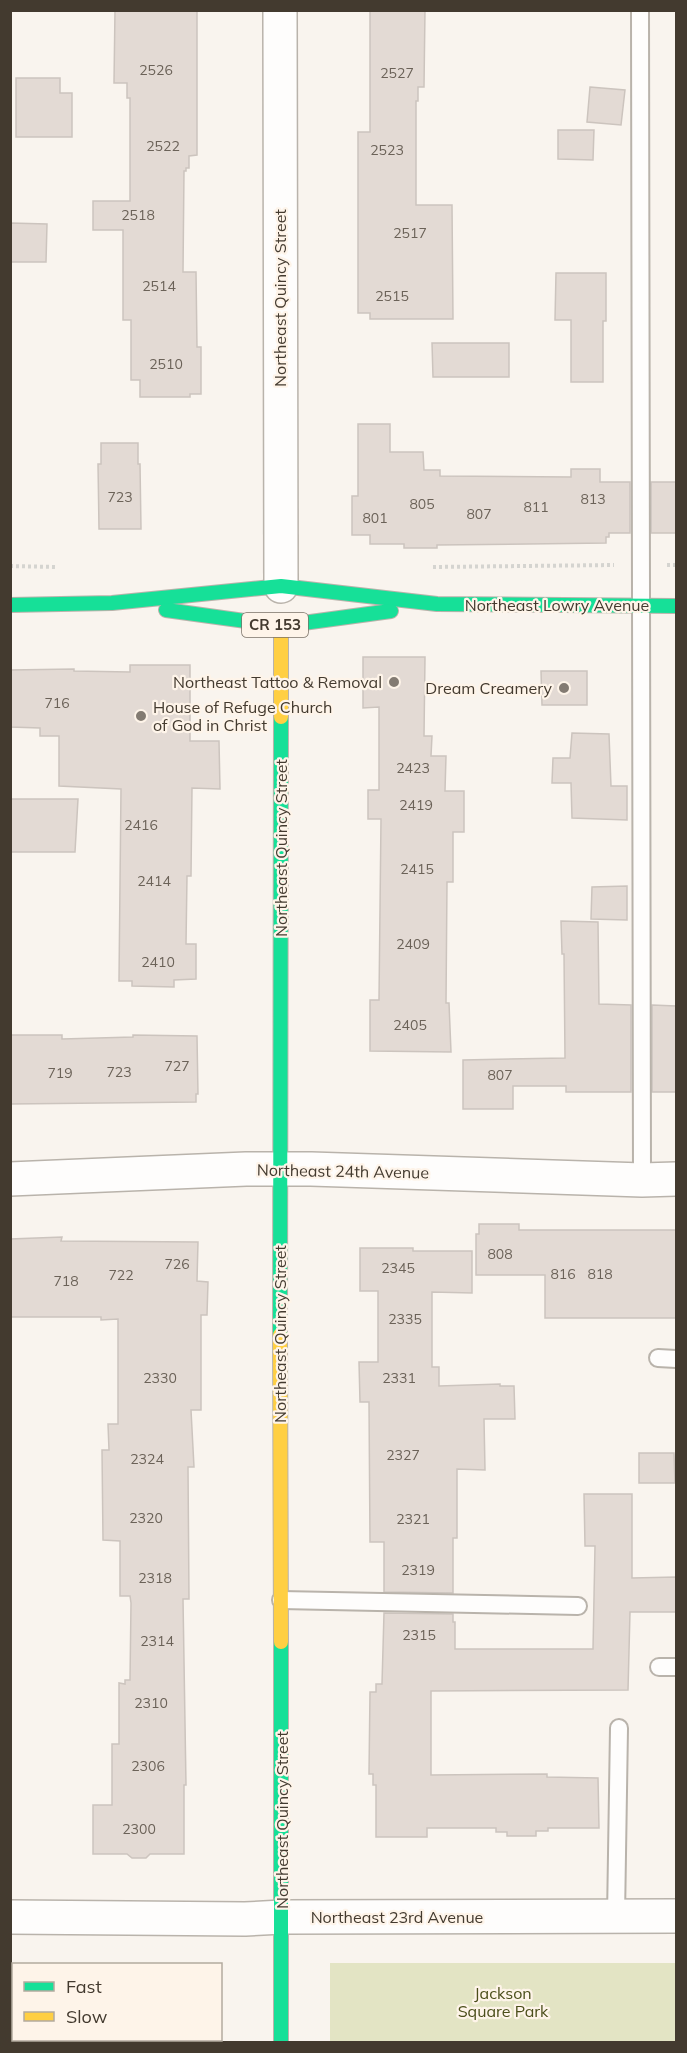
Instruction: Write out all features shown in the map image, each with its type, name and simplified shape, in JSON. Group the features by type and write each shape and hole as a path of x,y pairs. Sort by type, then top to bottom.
{"street":[{"name":"Northeast Quincy Street","path":"279,10 281,586"},
{"name":"Northeast Lowry Avenue","path":"10,605 112,603 281,586 437,604 676,606"},
{"name":"Northeast Lowry Avenue","path":"112,603 281,626 437,604"},
{"name":"Northeast Quincy Street","path":"281,626 281,2043"},
{"name":"Northeast 24th Avenue","path":"10,1179 281,1168 642,1180 676,1179"},
{"name":"Northeast 23rd Avenue","path":"10,1917 245,1919 676,1916"}],"lane":[{"path":"640,10 642,1180"},
{"path":"658,1358 676,1359"},
{"path":"281,1600 578,1606"},
{"path":"659,1667 676,1667"},
{"path":"616,1917 619,1728"}],"path":[{"path":"430,567 676,565"}],"green space":[{"name":"Jackson Square Park","path":"330,1963 676,1963 676,2042 330,2042"}],"building":[{"path":"115,10 197,10 197,155 189,156 189,168 184,171 183,272 196,272 197,347 201,347 201,394 190,394 190,397 140,397 140,380 131,380 131,320 123,320 123,230 93,230 93,201 130,201 130,98 127,98 127,83 114,83"},
{"path":"370,10 425,10 424,87 418,87 418,101 416,101 416,205 452,205 453,319 370,319 370,313 358,313 358,132 370,132"},
{"path":"16,78 60,78 60,93 72,93 72,137 16,137"},
{"path":"590,87 625,90 621,125 587,122"},
{"path":"558,130 594,130 593,160 558,159"},
{"path":"10,223 47,224 46,262 10,262"},
{"path":"556,273 606,273 603,382 571,382 571,320 555,320"},
{"path":"432,343 509,343 509,377 433,377"},
{"path":"358,424 390,424 390,452 423,452 424,470 440,470 440,476 571,477 571,469 600,469 600,482 630,482 630,533 609,533 606,543 437,545 437,548 404,548 404,544 370,544 370,535 352,535 352,496 358,496"},
{"path":"101,443 138,443 141,529 99,529 98,464 101,464"},
{"path":"651,482 676,482 676,533 651,533"},
{"path":"363,657 425,657 424,736 432,736 431,756 446,756 445,791 464,791 464,832 453,832 453,882 447,882 446,1003 449,1003 451,1052 370,1051 370,1000 379,1000 381,819 368,819 368,790 379,790 379,707 363,708"},
{"path":"130,665 190,665 190,741 219,741 220,789 192,788 191,876 187,876 186,944 196,944 196,979 174,980 174,987 132,986 132,981 119,981 121,789 59,786 59,736 40,736 40,728 10,727 10,670 74,669 74,671 130,672"},
{"name":"Dream Creamery","path":"541,671 587,671 587,705 542,705"},
{"path":"572,733 609,734 611,786 627,786 627,820 572,818 571,783 552,783 553,758 570,758"},
{"path":"10,799 78,799 75,852 10,852"},
{"path":"627,886 627,920 591,919 592,887"},
{"path":"561,921 598,922 599,1004 631,1005 631,1092 566,1092 566,1086 513,1086 513,1109 463,1109 463,1060 565,1058 564,954 562,954"},
{"path":"652,1005 676,1006 676,1092 652,1092"},
{"path":"10,1035 62,1035 62,1039 133,1037 133,1035 197,1036 198,1094 196,1094 196,1102 10,1104"},
{"path":"479,1224 519,1224 519,1230 676,1230 676,1318 545,1318 545,1275 476,1275 476,1234 479,1234"},
{"path":"62,1237 61,1241 198,1242 197,1281 208,1282 207,1315 201,1315 201,1410 191,1410 194,1467 188,1467 189,1599 183,1599 186,1785 184,1785 184,1854 150,1854 146,1858 132,1858 127,1854 93,1854 93,1805 112,1805 112,1744 119,1744 119,1683 125,1684 125,1680 130,1680 131,1603 130,1596 120,1596 120,1541 103,1540 102,1450 109,1450 108,1424 118,1424 118,1319 10,1317 10,1239"},
{"path":"360,1248 472,1251 472,1293 432,1292 432,1367 439,1367 439,1386 500,1384 500,1386 514,1386 515,1419 484,1419 485,1470 457,1469 457,1538 453,1538 453,1593 384,1592 384,1542 370,1542 369,1402 360,1402 359,1362 378,1362 378,1291 360,1291"},
{"path":"639,1453 674,1453 675,1483 639,1483"},
{"path":"584,1494 632,1494 632,1578 676,1577 676,1612 630,1612 628,1690 431,1691 431,1775 547,1774 547,1777 598,1778 599,1828 548,1828 548,1831 536,1831 536,1836 507,1836 507,1832 496,1832 496,1828 427,1828 427,1837 376,1837 376,1785 373,1785 373,1774 369,1774 370,1692 376,1692 376,1684 382,1684 384,1613 453,1614 455,1649 593,1649 595,1546 585,1546"}],"traffic: fast":[{"path":"10,605 112,603 281,586 437,604 676,606"},
{"path":"166,610 281,626 391,611"},
{"path":"280,1335 281,717"},
{"path":"281,1642 281,2042"}],"traffic: slow":[{"path":"281,626 281,717"},
{"path":"280,1335 281,1642"}],"place":[{"name":"Northeast Tattoo & Removal","path":"394,682"},
{"name":"Dream Creamery","path":"564,688"},
{"name":"House of Refuge Church of God in Christ","path":"141,716"}]}
